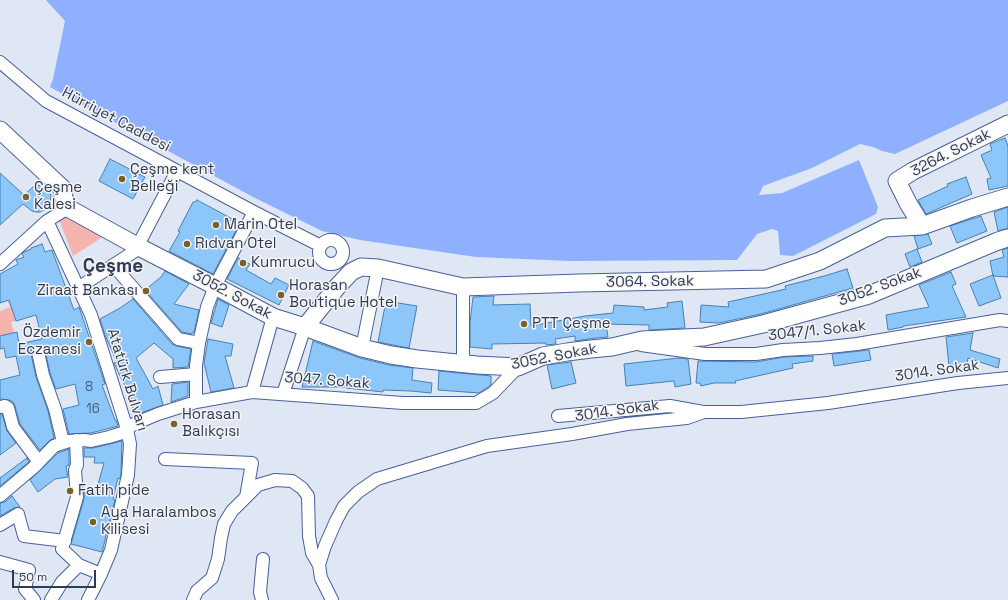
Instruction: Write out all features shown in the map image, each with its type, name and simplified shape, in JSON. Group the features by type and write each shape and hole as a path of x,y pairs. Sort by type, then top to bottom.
{"street":[{"name":"Hürriyet Caddesi","path":"0,62 46,100 254,212 321,246"},
{"name":"3264. Sokak","path":"922,226 897,181 913,171 1008,124"},
{"path":"0,130 64,190 66,201 47,221 0,264"},
{"name":"3052. Sokak","path":"0,141 66,201 137,246 272,317 362,348 391,356 477,365 518,367 543,356 591,348 612,347 642,340 704,337 764,324 861,297 1008,238"},
{"path":"78,288 135,250 177,171"},
{"name":"3064. Sokak","path":"305,328 337,287 351,272 361,267 378,268 462,287 766,279 820,261 885,228 922,226 972,208 1008,198"},
{"path":"196,402 196,374 199,343 207,307 215,286 254,212"},
{"name":"Atatürk Bulvarı","path":"47,221 91,315 127,429 130,444 128,474 111,550 88,600"},
{"path":"113,265 178,339 199,343"},
{"path":"362,348 378,268"},
{"path":"462,287 463,363"},
{"path":"252,392 272,317"},
{"name":"3047/1. Sokak","path":"629,344 705,354 756,354 783,350 857,344 1000,320 1008,322"},
{"path":"283,394 305,328"},
{"path":"0,496 39,462 54,446 63,442 55,409 43,375 38,352"},
{"name":"3047. Sokak","path":"63,442 103,439 122,433 134,424 146,419 196,402 252,392 403,403 476,403 493,393 518,367"},
{"path":"160,377 196,374"},
{"name":"3014. Sokak","path":"319,565 325,546 344,506 358,492 377,480 430,462 487,446 572,434 627,424 687,418 704,412 741,412 804,406 958,383 1008,378"},
{"path":"558,416 670,406 704,412"},
{"path":"4,407 13,427 39,462"},
{"path":"76,440 76,496 62,550 79,565 101,574"},
{"path":"164,459 252,463 246,497"},
{"path":"193,600 197,591 212,578 218,559 224,524 232,511 258,485 275,480 292,482 302,488 308,496 309,536 312,553 319,565 321,578 332,600"},
{"path":"0,525 18,514 24,536 64,541"},
{"path":"262,600 260,592 263,558"},
{"path":"0,562 29,570 25,589 34,600"},
{"path":"51,600 62,582 79,565"}],"shaded area":[{"path":"65,213 106,235 73,256 58,217"},
{"path":"6,297 30,306 12,310 16,321 11,322 14,333 0,336 0,311 10,307"}],"water":[{"path":"46,0 1008,0 1008,101 895,154 860,144 812,168 763,186 759,195 782,193 859,160 878,207 876,214 793,256 780,255 778,231 772,229 757,234 737,260 569,261 476,257 360,240 322,231 253,197 50,87 65,21"}],"building":[{"path":"1005,138 1008,146 1008,186 989,190 987,179 991,178 981,155 992,150 990,144"},
{"name":"Çeşme kent Belleği","path":"110,159 145,177 133,199 99,181"},
{"name":"Çeşme Kalesi","path":"0,173 24,195 34,186 38,185 46,188 51,195 48,208 40,212 36,212 32,211 23,204 0,225"},
{"path":"966,177 972,194 926,214 918,200 948,186 947,184"},
{"path":"197,200 240,223 213,274 169,251 180,232 178,231 193,202"},
{"path":"1008,207 1008,228 998,231 994,212"},
{"path":"981,216 987,231 957,243 950,226"},
{"path":"928,234 932,244 918,249 914,236"},
{"path":"42,244 45,252 52,250 74,310 79,307 105,384 102,385 118,426 91,433 69,434 63,409 79,405 75,384 56,389 50,373 45,350 41,345 36,345 31,349 31,354 36,377 48,411 54,438 40,450 20,424 13,402 0,399 0,380 20,375 16,356 6,358 4,348 0,349 0,336 17,332 19,344 42,339 36,315 16,321 9,300 0,303 0,274 18,264 16,260 24,257 22,254 24,252"},
{"path":"1008,248 1008,277 993,276 990,261 1004,257 1002,250"},
{"path":"917,249 922,262 910,267 905,254"},
{"path":"238,258 250,264 246,270 271,284 275,278 289,285 279,305 227,279"},
{"path":"847,269 853,288 761,314 719,323 700,322 701,305 729,307 728,302 786,289 785,286"},
{"path":"165,271 189,284 174,304 199,310 194,332 192,334 182,332 145,290 161,277"},
{"path":"951,272 956,284 952,286 966,317 903,326 888,330 886,315 929,307 919,285"},
{"path":"993,275 1001,298 979,306 970,284"},
{"path":"494,296 493,305 530,304 531,326 585,316 613,313 614,305 644,307 644,310 668,307 667,303 682,301 685,328 649,330 649,325 606,324 608,337 575,341 575,336 555,339 556,344 546,345 546,343 492,344 492,349 470,347 470,323 473,297"},
{"path":"133,299 172,344 191,349 188,367 173,368 173,359 154,343 136,358 153,389 158,386 163,405 135,415 131,399 114,363 117,362 105,335 100,319"},
{"path":"218,299 229,305 222,327 211,323"},
{"path":"386,301 417,306 409,348 378,342"},
{"path":"973,333 970,350 1000,359 998,368 968,358 966,367 949,366 946,337"},
{"path":"208,339 233,344 231,356 225,356 234,388 211,392 204,363"},
{"path":"313,341 360,358 389,365 413,368 412,380 432,383 431,393 383,390 383,392 346,388 347,387 302,387"},
{"path":"869,350 871,360 834,366 832,354"},
{"path":"813,356 813,361 792,364 793,368 735,381 736,383 714,383 701,386 700,383 696,383 698,361 756,362 784,357"},
{"path":"679,358 688,359 691,384 675,387 674,381 626,386 624,364"},
{"path":"571,362 576,383 552,389 547,365"},
{"path":"439,371 491,376 491,385 479,393 438,390"},
{"path":"188,382 188,396 171,402 172,384"},
{"path":"0,414 2,414 7,431 16,443 0,455"},
{"path":"122,441 121,474 120,479 118,478 113,499 115,500 102,552 71,544 84,499 84,492 95,495 104,463 94,463 95,457 84,457 84,448 93,448"},
{"path":"69,449 69,465 66,466 68,477 55,479 38,492 30,480 58,453"},
{"path":"27,458 29,462 0,486 0,478"},
{"path":"12,496 20,507 14,508 0,516 0,503 5,502"}],"place":[{"name":"Çeşme kent Belleği","path":"122,179"},
{"name":"Çeşme Kalesi","path":"26,197"},
{"name":"Marin Otel","path":"216,225"},
{"name":"Rıdvan Otel","path":"187,244"},
{"name":"Kumrucu","path":"243,263"},
{"name":"Ziraat Bankası","path":"146,291"},
{"name":"Horasan Boutique Hotel","path":"281,295"},
{"name":"PTT Çeşme","path":"524,324"},
{"name":"Özdemir Eczanesi","path":"89,342"},
{"name":"Horasan Balıkçısı","path":"174,424"},
{"name":"Fatih pide","path":"70,491"},
{"name":"Aya Haralambos Kilisesi","path":"93,522"}],"district":[{"name":"Çeşme","path":"113,267"}]}
